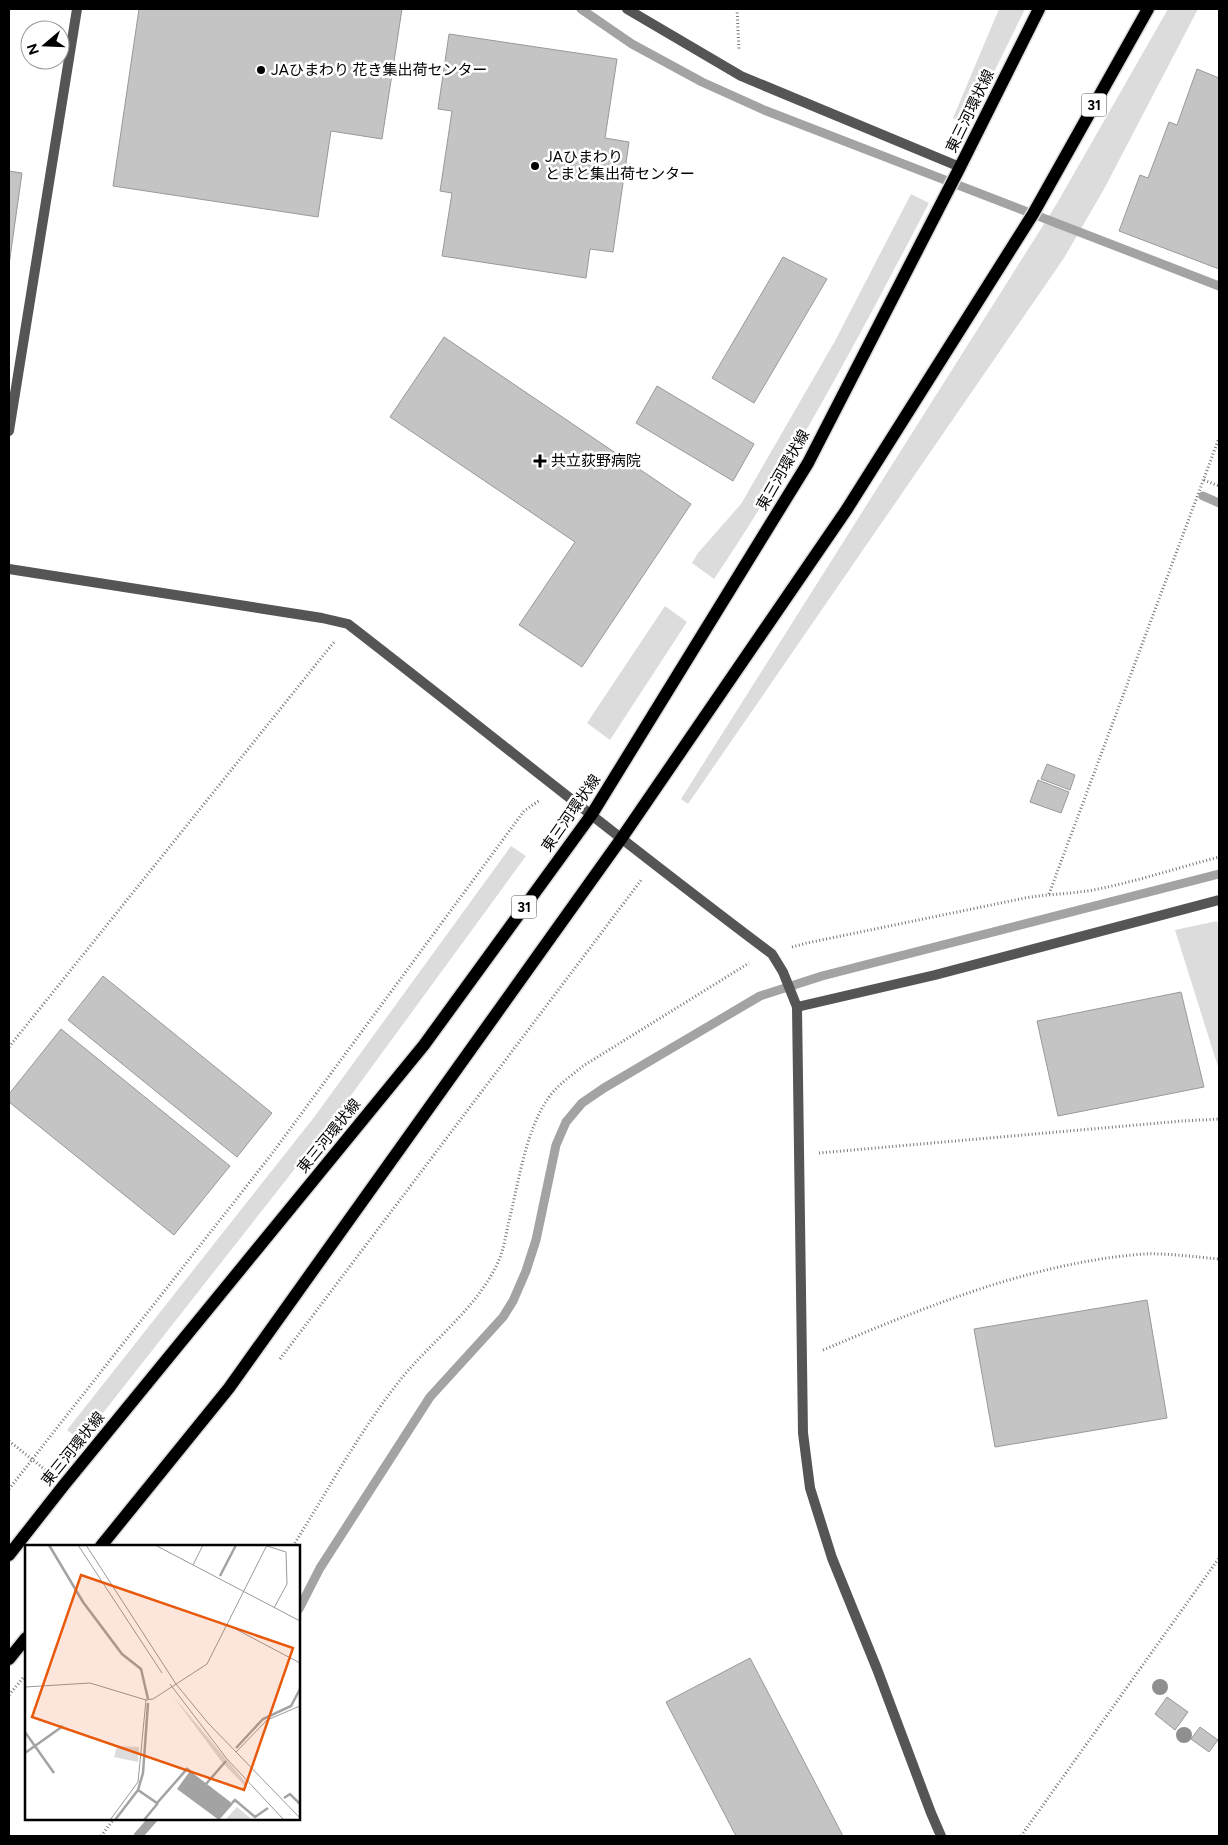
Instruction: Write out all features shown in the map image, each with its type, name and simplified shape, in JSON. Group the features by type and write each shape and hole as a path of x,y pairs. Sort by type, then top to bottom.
{"main road":[{"name":"東三河環状線","path":"9,1555 64,1485 424,1046 592,814 808,463 960,168 1039,9"},
{"name":"31","path":"102,1545 229,1388 621,838 847,509 1033,214 1148,9"},
{"path":"9,1659 25,1639"}],"street":[{"path":"9,431 77,9"},
{"path":"627,9 741,76 960,168"},
{"path":"9,569 322,618 348,624 558,787 652,864 772,954 783,972 797,1007 803,1433 810,1488 832,1558 878,1669 941,1836"},
{"path":"797,1007 935,976 1219,900"}],"path":[{"path":"737,9 741,76"},
{"path":"1049,894 1219,438"},
{"path":"1204,480 1219,486"},
{"path":"9,1047 348,624"},
{"path":"9,1489 271,1155 524,811 558,787"},
{"path":"294,1545 375,1414 398,1382 477,1296 490,1277 501,1254 530,1138 537,1119 548,1098 583,1066 750,963 807,942 1049,894 1094,890 1219,857"},
{"path":"279,1359 652,864"},
{"path":"798,1154 1182,1121 1219,1120"},
{"path":"803,1359 892,1321 1013,1278 1080,1262 1145,1254 1219,1258"},
{"path":"9,1441 64,1485"},
{"path":"1021,1836 1219,1558"},
{"path":"9,1695 25,1674"},
{"path":"101,1836 113,1820"}],"shaded area":[{"path":"999,9 1025,9 968,125 953,118"},
{"path":"1168,9 1198,9 1104,189 1064,258 688,804 681,799 1056,205"},
{"path":"911,194 929,203 827,394 744,534 714,579 692,563 698,553 741,504 835,341"},
{"path":"665,606 687,622 610,740 587,723"},
{"path":"511,846 526,856 330,1124 81,1441 67,1430 315,1116"},
{"path":"1217,921 1219,932 1219,1070 1175,930"}],"building":[{"name":"JAひまわり 花き集出荷センター","path":"139,9 402,9 382,139 331,131 318,217 113,186"},
{"name":"JAひまわり とまと集出荷センター","path":"449,34 617,59 605,138 629,142 613,252 590,249 586,278 442,256 452,193 440,191 452,111 438,109"},
{"path":"1197,69 1219,78 1219,269 1119,231 1140,175 1148,178 1169,122 1177,125"},
{"path":"9,171 22,173 9,265"},
{"path":"783,257 827,279 754,403 712,378"},
{"name":"共立荻野病院","path":"444,337 691,504 582,667 519,625 575,542 390,417"},
{"path":"657,386 754,444 733,481 636,423"},
{"path":"1047,764 1075,775 1070,790 1041,779"},
{"path":"1038,780 1069,792 1061,813 1030,802"},
{"path":"103,976 272,1113 237,1157 68,1020"},
{"path":"1181,992 1204,1087 1058,1116 1037,1021"},
{"path":"61,1029 230,1166 174,1235 9,1102 9,1094"},
{"path":"1147,1300 1167,1418 995,1447 974,1329"},
{"path":"750,1658 843,1836 736,1836 666,1702"},
{"path":"1167,1697 1188,1712 1175,1730 1155,1714"},
{"path":"1200,1727 1218,1740 1209,1752 1191,1739"}],"waterway":[{"path":"581,9 632,44 702,82 764,110 1219,286"},
{"path":"1203,496 1219,503"},
{"path":"300,1607 320,1568 430,1397 503,1317 513,1301 526,1271 536,1240 556,1145 566,1122 582,1103 604,1088 760,996 822,976 1219,874"},
{"path":"138,1836 152,1820"}],"place":[{"name":"JAひまわり 花き集出荷センター","path":"261,70"},
{"name":"JAひまわり とまと集出荷センター","path":"535,166"},
{"name":"共立荻野病院","path":"540,461"}]}
